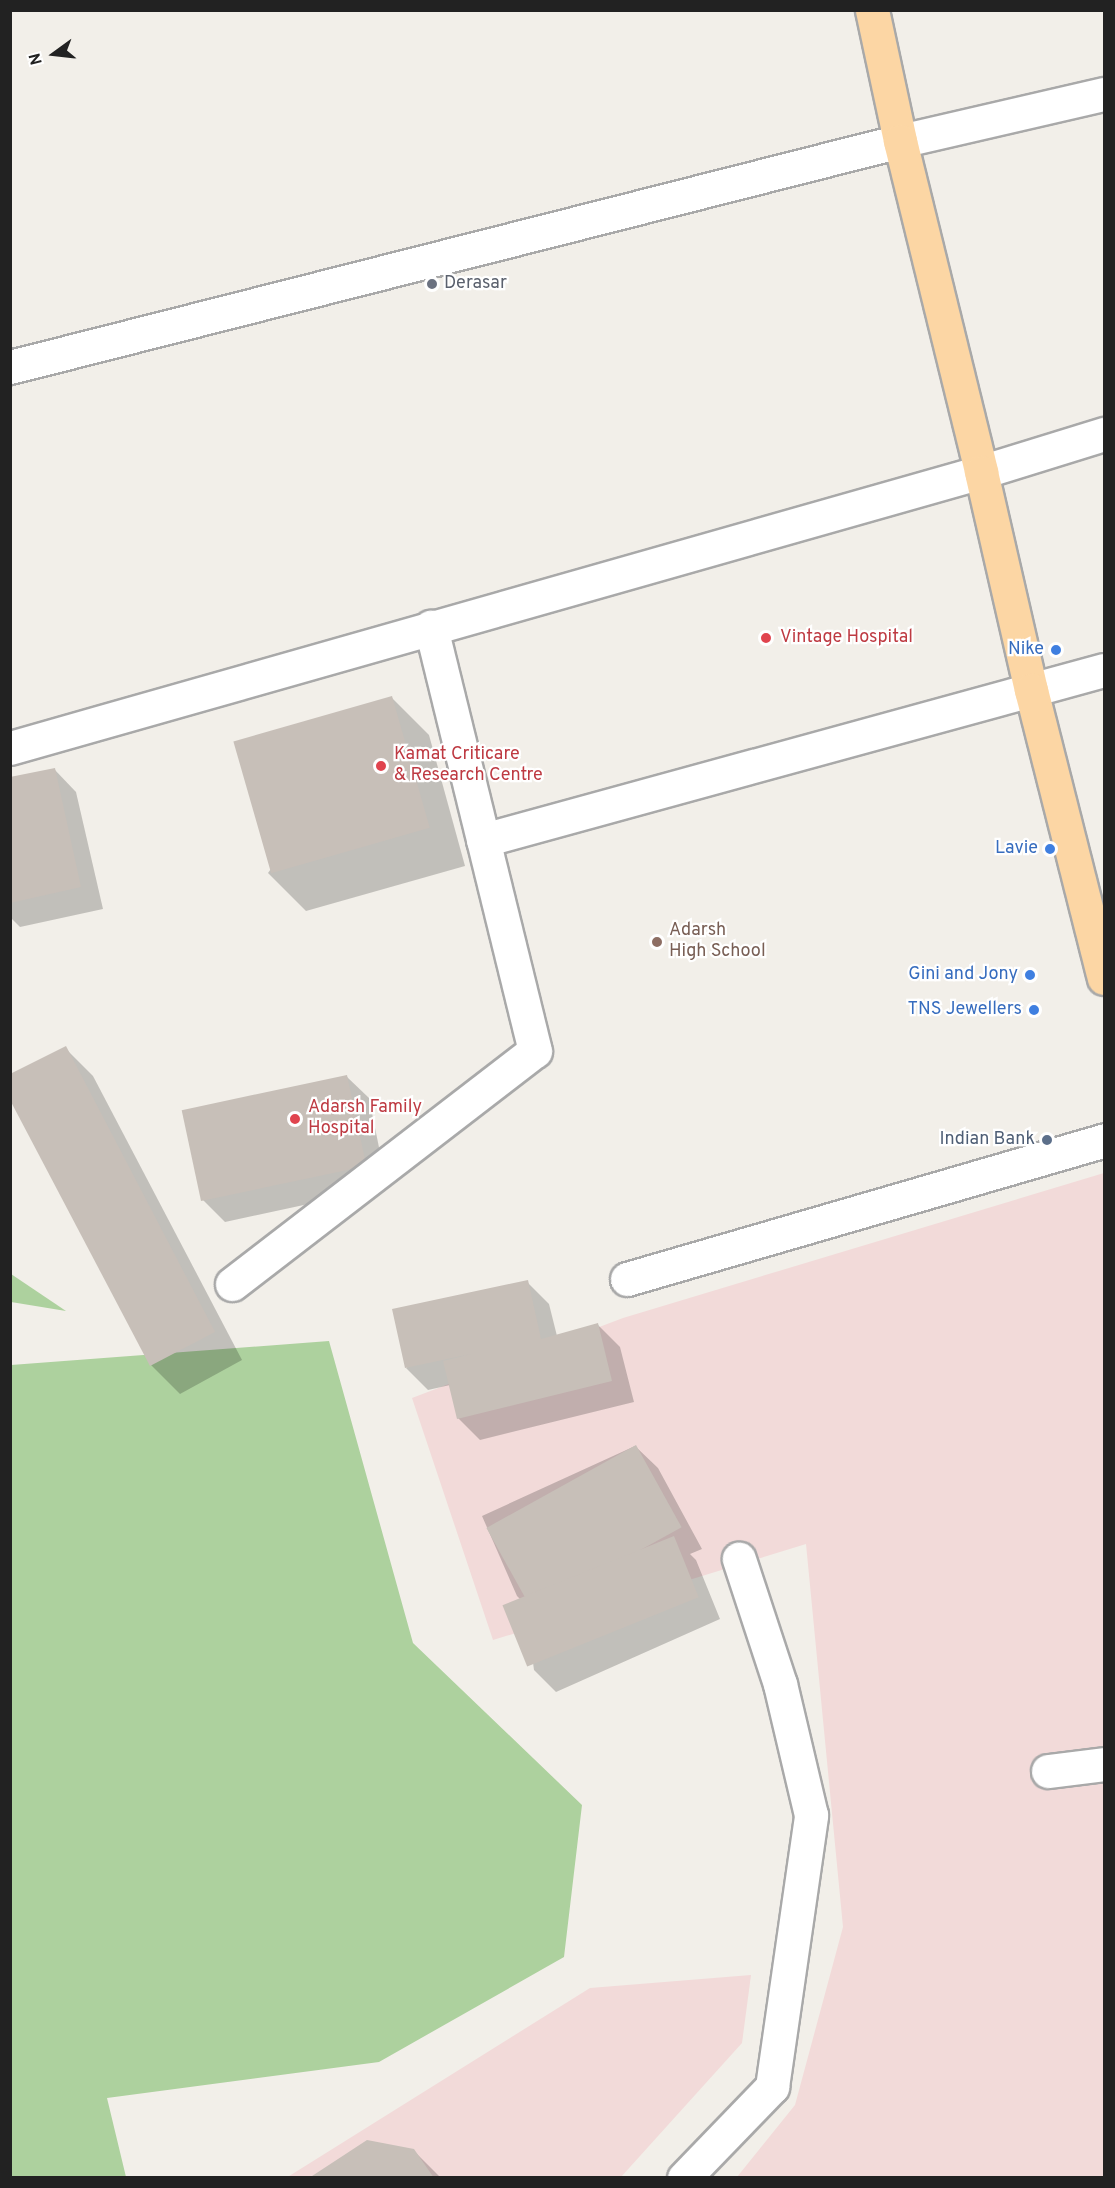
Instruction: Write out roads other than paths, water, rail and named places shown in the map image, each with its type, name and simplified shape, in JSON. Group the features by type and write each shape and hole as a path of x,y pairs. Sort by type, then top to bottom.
{"main road":[{"path":"872,10 900,141 1104,978"}],"street":[{"path":"10,368 900,141 1104,94"},
{"path":"10,748 981,472 1104,434"},
{"path":"232,1284 535,1051 431,627"},
{"path":"483,840 1104,670"},
{"path":"627,1279 1104,1140"},
{"path":"684,2178 772,2087 811,1815 780,1684 739,1559"},
{"path":"1048,1771 1104,1764"}],"place":[{"name":"Derasar","path":"432,284"},
{"name":"Vintage Hospital","path":"766,638"},
{"name":"Nike","path":"1056,650"},
{"name":"Kamat Criticare & Research Centre","path":"381,766"},
{"name":"Lavie","path":"1050,849"},
{"name":"Adarsh High School","path":"657,942"},
{"name":"Gini and Jony","path":"1030,975"},
{"name":"TNS Jewellers","path":"1034,1010"},
{"name":"Adarsh Family Hospital","path":"295,1119"},
{"name":"Indian Bank","path":"1047,1140"}]}
